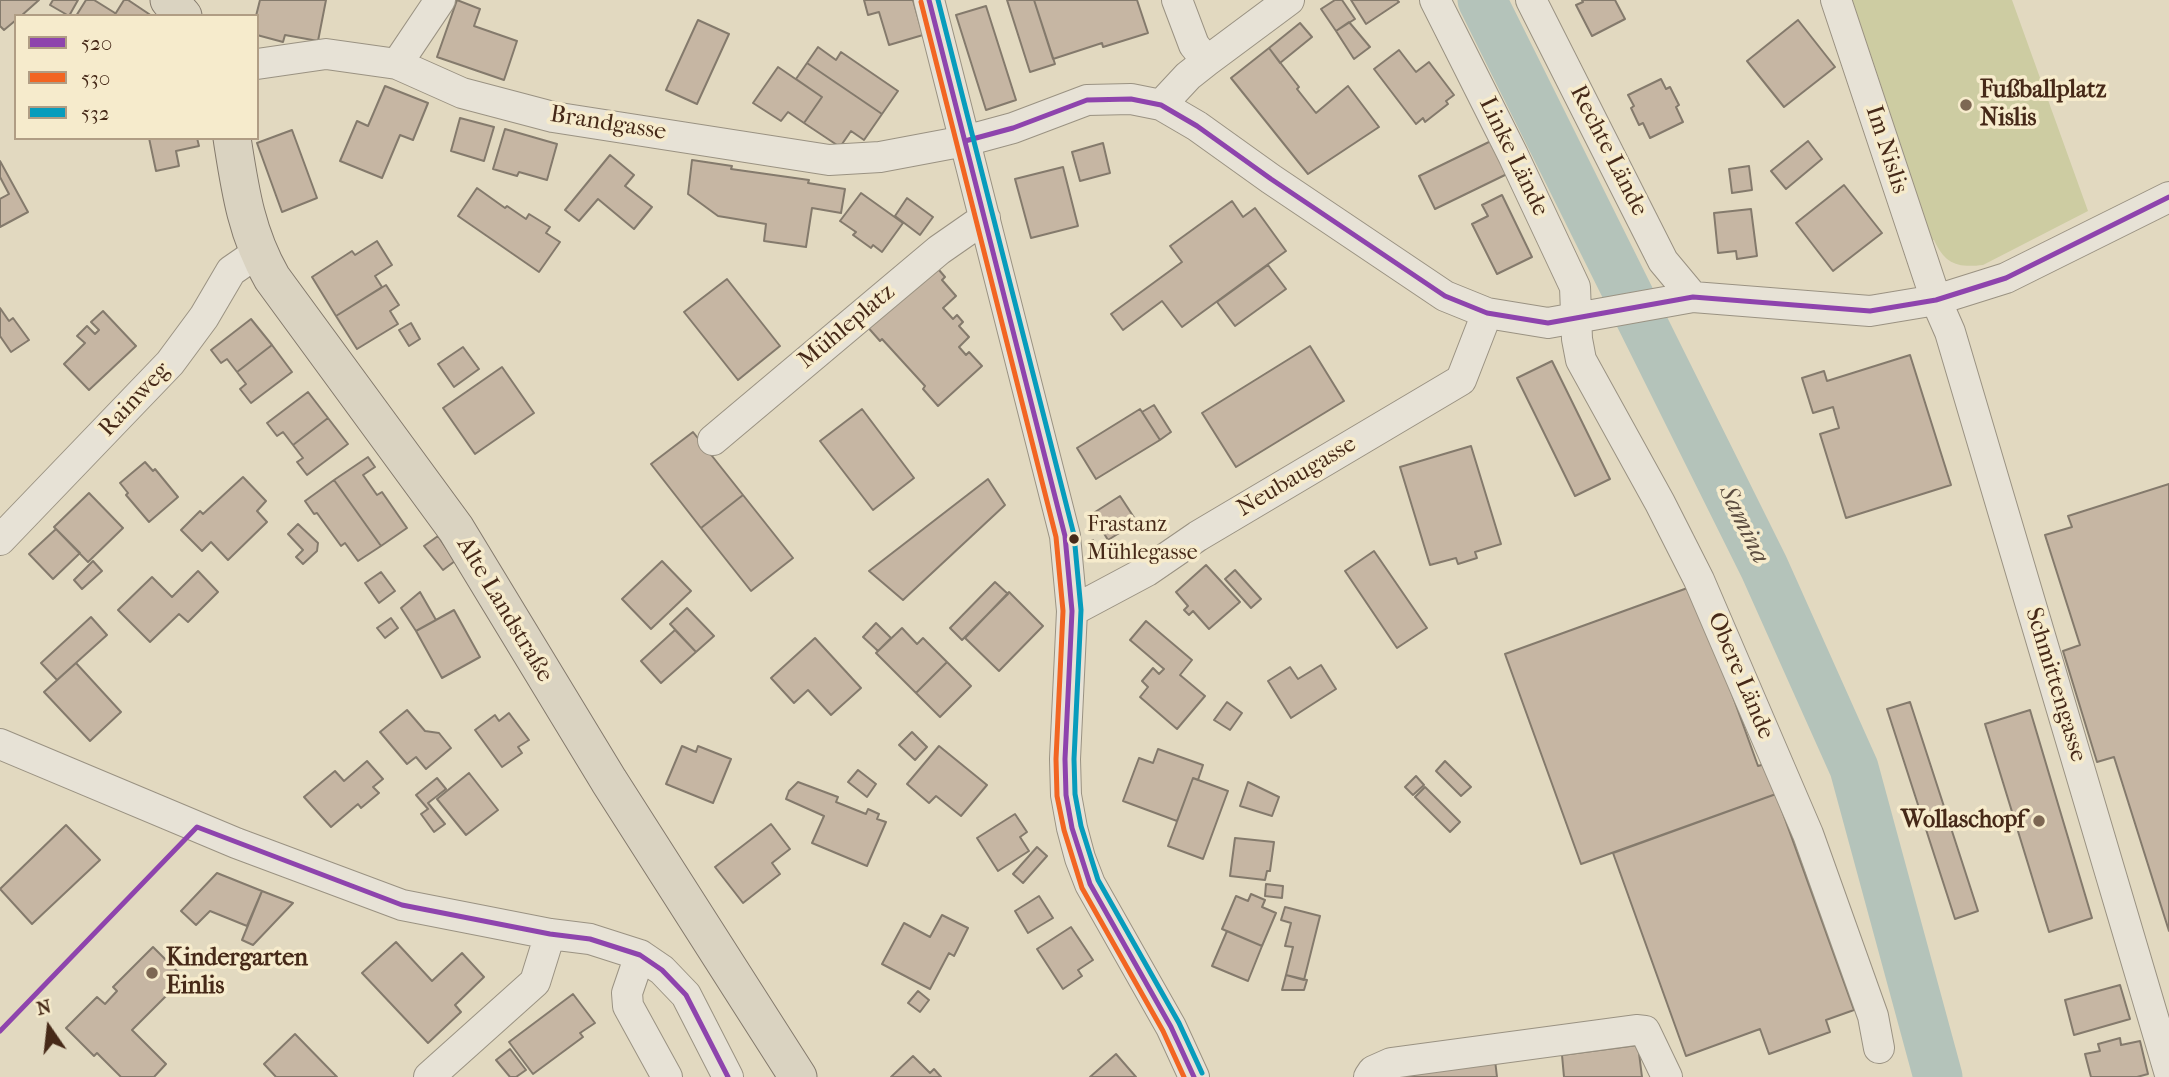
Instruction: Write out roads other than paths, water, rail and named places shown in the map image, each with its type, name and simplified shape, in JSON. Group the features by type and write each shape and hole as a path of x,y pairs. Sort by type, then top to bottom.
{"main road":[{"path":"169,0 181,14"},
{"name":"Alte Landstraße","path":"232,140 242,197 257,253 284,297 456,529 609,780 798,1077"}],"street":[{"path":"397,64 439,0"},
{"path":"929,0 1065,537 1072,611 1065,759 1066,795 1075,838 1090,884 1171,1027 1194,1077"},
{"path":"1177,0 1194,45 1207,61"},
{"path":"1289,0 1188,76 1161,105 1197,126 1445,296 1488,313 1548,324 1682,298 1870,311 1936,300 2006,278 2169,197"},
{"name":"Linke Lände","path":"1435,0 1513,155 1589,316"},
{"name":"Rechte Lände","path":"1531,0 1682,298"},
{"name":"Im Nislis","path":"1836,0 1936,300"},
{"name":"Brandgasse","path":"259,64 326,54 397,64 462,93 553,117 829,160 880,157 965,141 1013,128 1087,100 1131,99 1161,105"},
{"name":"Mühleplatz","path":"713,440 939,250 985,218"},
{"name":"Rainweg","path":"0,540 170,363 204,317 231,271 257,253"},
{"name":"Schmittengasse","path":"1936,300 1953,344 2169,1071"},
{"name":"Neubaugasse","path":"1072,611 1147,571 1198,536 1461,380 1488,313"},
{"name":"Obere Lände","path":"1589,316 1577,339 1581,360 1699,580 1808,834 1873,1016 1879,1048"},
{"path":"0,744 236,844 401,905 550,934 590,939 640,955 662,970 686,995 728,1077"},
{"path":"429,1077 535,982 550,934"},
{"path":"640,955 627,993 628,1006 667,1077"},
{"path":"1369,1077 1380,1067 1391,1063 1636,1030 1645,1031 1650,1038 1667,1077"}],"waterway":[{"name":"Samina","path":"1482,0 1764,567 1854,768 1938,1077"}],"place":[{"name":"Fußballplatz Nislis","path":"1966,105"},
{"name":"Frastanz Mühlegasse","path":"1074,539"},
{"name":"Wollaschopf","path":"2039,821"},
{"name":"Kindergarten Einlis","path":"152,973"}]}
